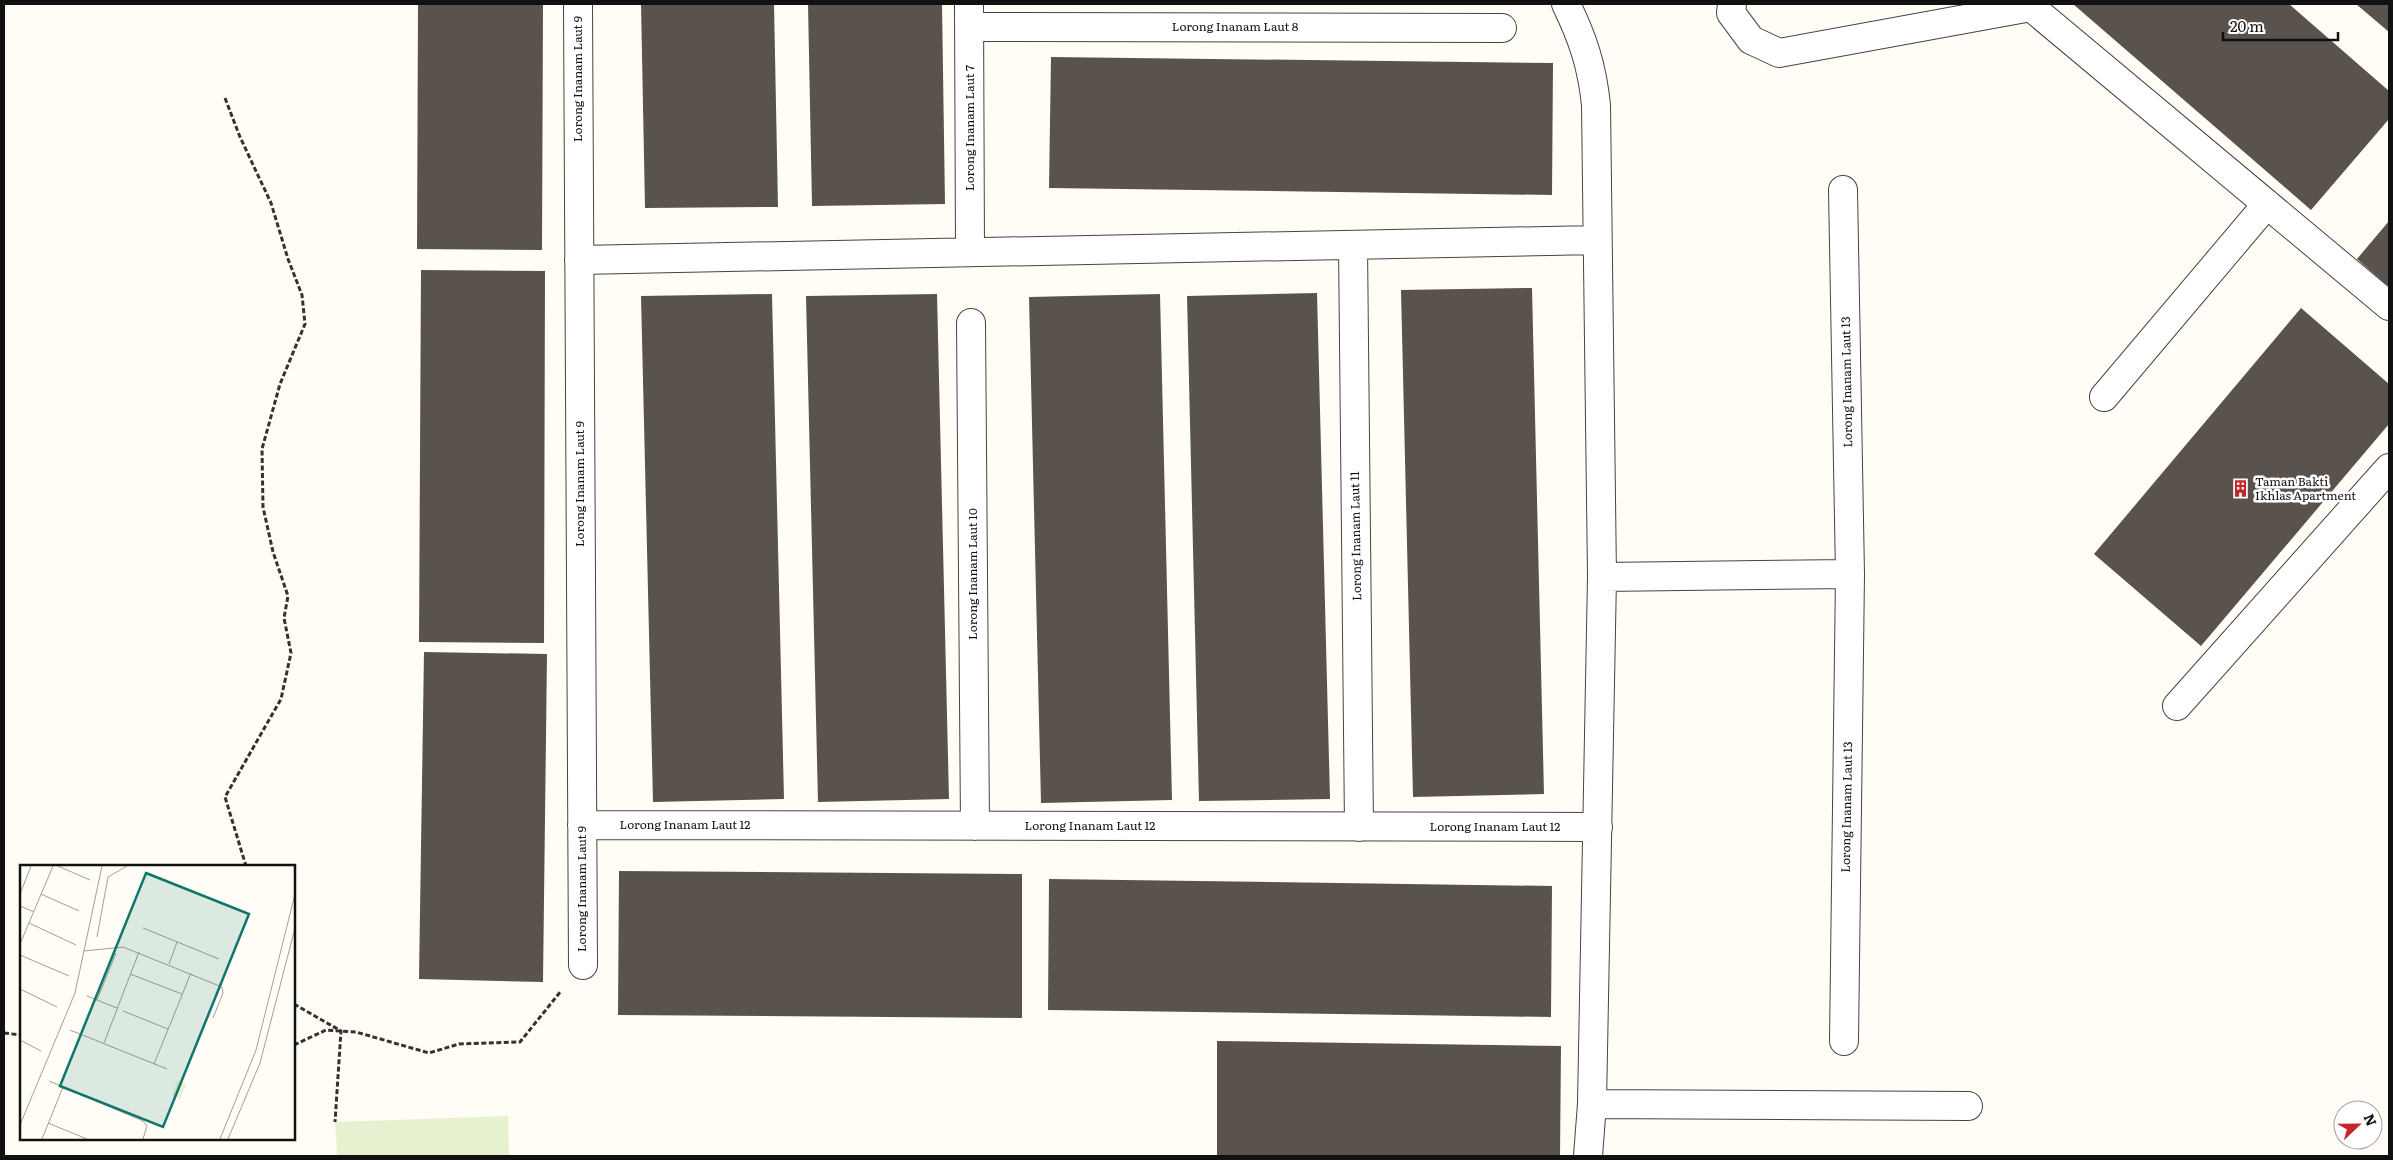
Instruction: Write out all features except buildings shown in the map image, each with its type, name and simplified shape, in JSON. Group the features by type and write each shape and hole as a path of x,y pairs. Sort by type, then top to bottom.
{"street":[{"name":"Lorong Inanam Laut 9","path":"578,4 583,965"},
{"path":"1566,4 1582,37 1592,72 1596,105 1596,240 1602,577 1592,1104 1588,1156"},
{"path":"1732,4 1731,13 1751,40 1780,54 2031,5 2389,306"},
{"name":"Lorong Inanam Laut 8","path":"969,15 1502,28"},
{"name":"Lorong Inanam Laut 7","path":"969,15 970,252"},
{"name":"Lorong Inanam Laut 13","path":"1843,190 1850,574 1844,1041"},
{"path":"2104,397 2267,204"},
{"path":"579,260 1596,240"},
{"name":"Lorong Inanam Laut 11","path":"1353,245 1359,827"},
{"name":"Lorong Inanam Laut 10","path":"972,322 975,826"},
{"path":"2177,706 2389,468"},
{"path":"1602,577 1850,574"},
{"name":"Lorong Inanam Laut 12","path":"582,824 1598,827"},
{"path":"1592,1104 1968,1106"}],"path":[{"path":"225,98 240,138 271,203 288,259 302,295 305,324 280,384 262,449 262,507 272,552 288,596 284,618 291,653 281,698 225,797 246,865"},
{"path":"295,1045 326,1030 356,1032 429,1053 459,1044 520,1042 583,965"},
{"path":"295,1005 341,1031"},
{"path":"335,1122 341,1031"},
{"path":"4,1033 20,1035"}],"green space":[{"path":"508,1116 509,1156 337,1156 335,1122"}],"place":[{"name":"Taman Bakti Ikhlas Apartment","path":"2241,489"}]}
